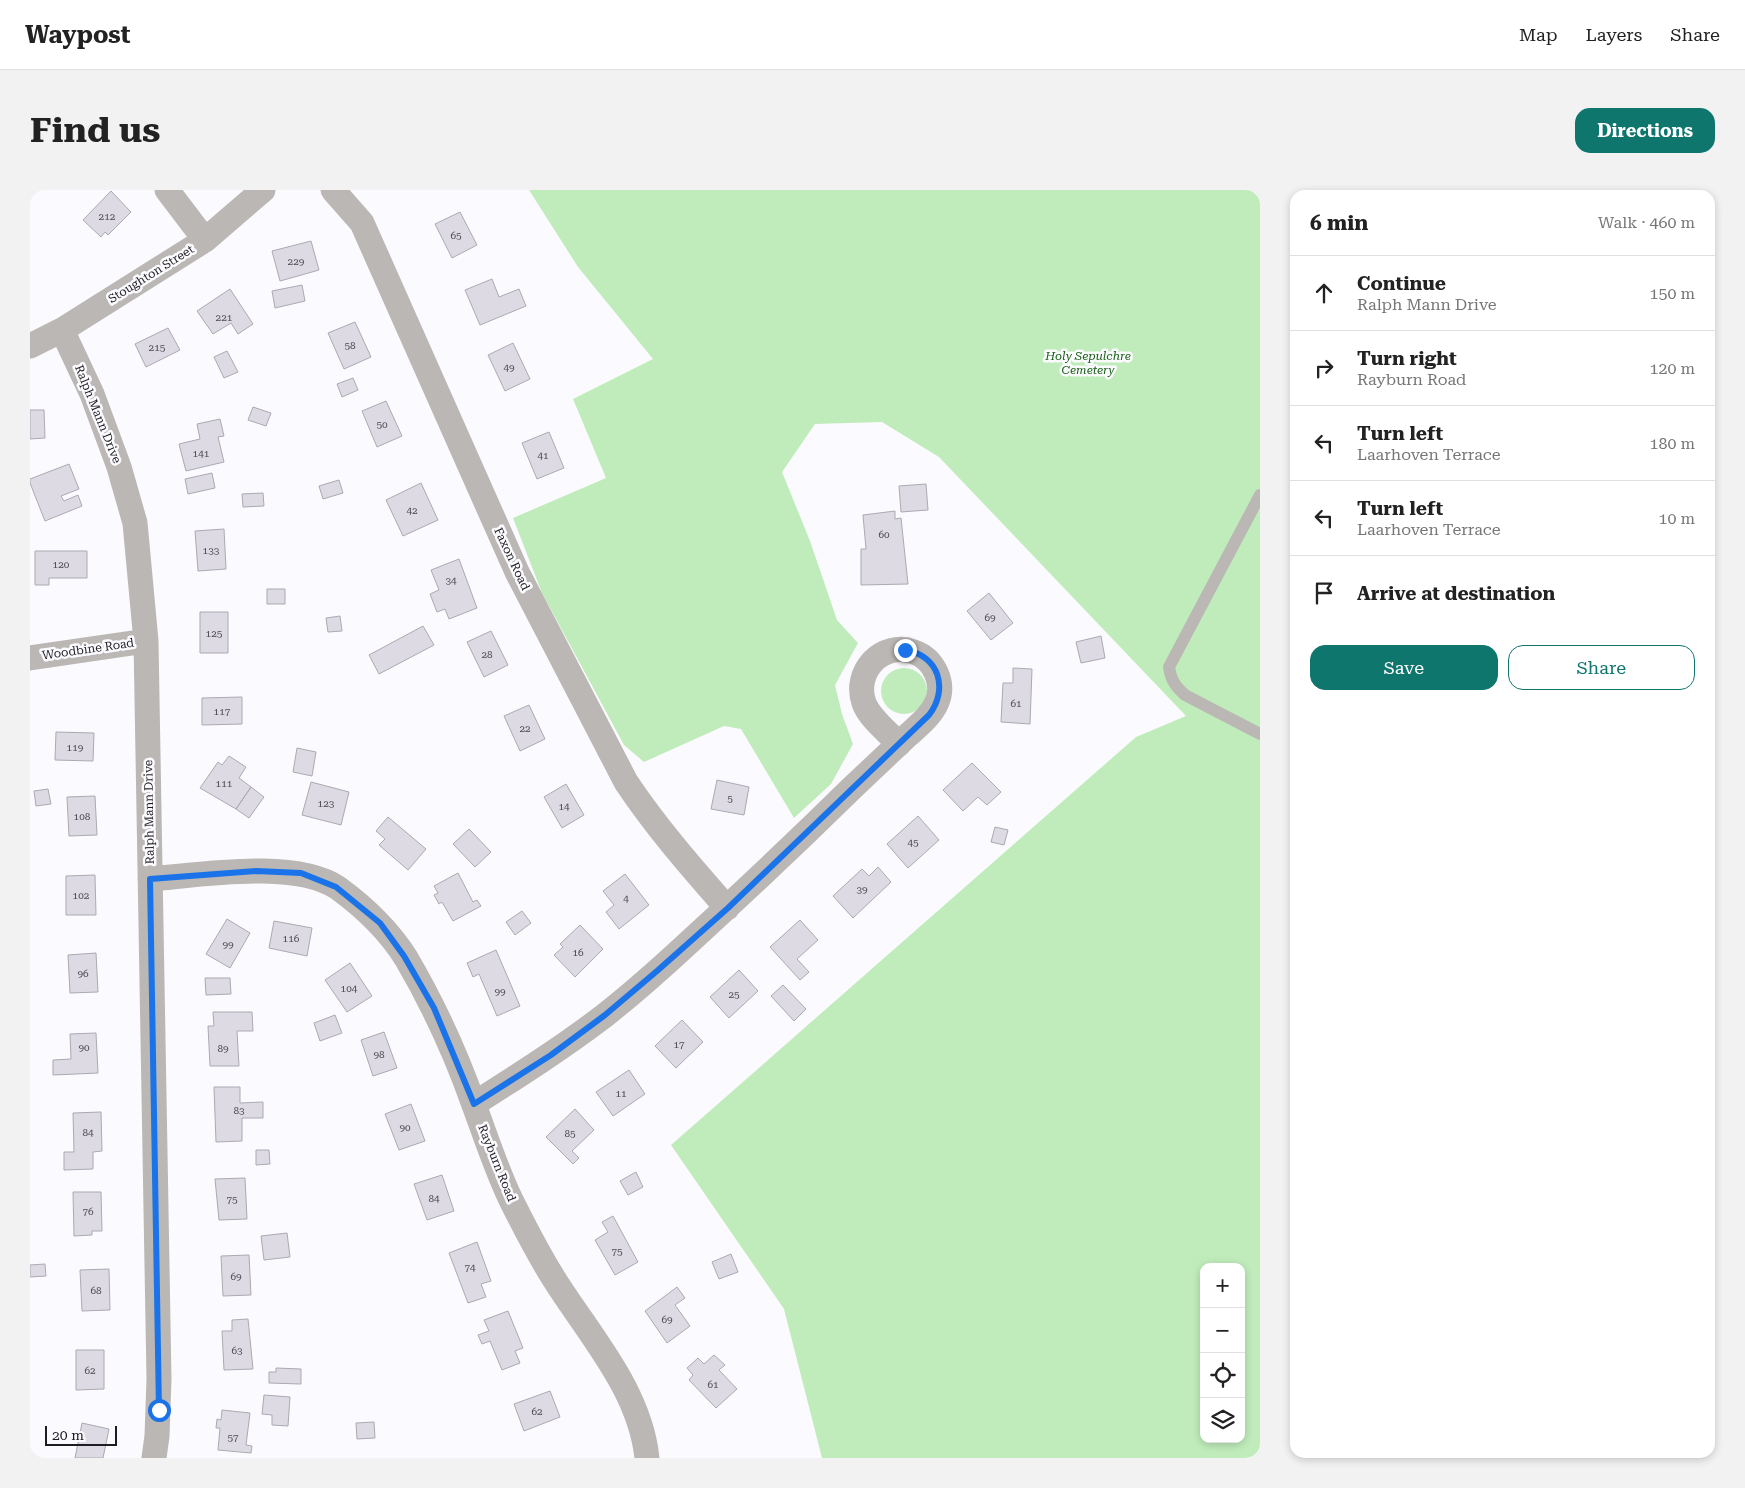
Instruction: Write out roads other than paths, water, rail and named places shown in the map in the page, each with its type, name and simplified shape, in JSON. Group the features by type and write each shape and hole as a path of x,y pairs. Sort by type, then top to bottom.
{"street":[{"path":"167,190 205,240"},
{"name":"Stoughton Street","path":"30,346 62,330 205,240 263,190"},
{"name":"Faxon Road","path":"333,190 362,223 517,572 626,782 678,853 728,908"},
{"name":"Ralph Mann Drive","path":"62,330 95,403 119,467 135,523 146,641 159,1379 158,1428 154,1458"},
{"name":"Woodbine Road","path":"30,658 146,641"},
{"path":"474,1104 551,1055 605,1015 657,971 728,908 899,744"},
{"name":"Rayburn Road","path":"150,879 256,871 301,873 336,887 380,923 404,956 434,1008 510,1198 531,1239 629,1396 642,1425 648,1458"}],"lane":[{"path":"1259,499 1169,667 1170,678 1185,695 1260,734"}],"park label":[{"name":"Holy Sepulchre Cemetery","path":"1088,363"}]}
